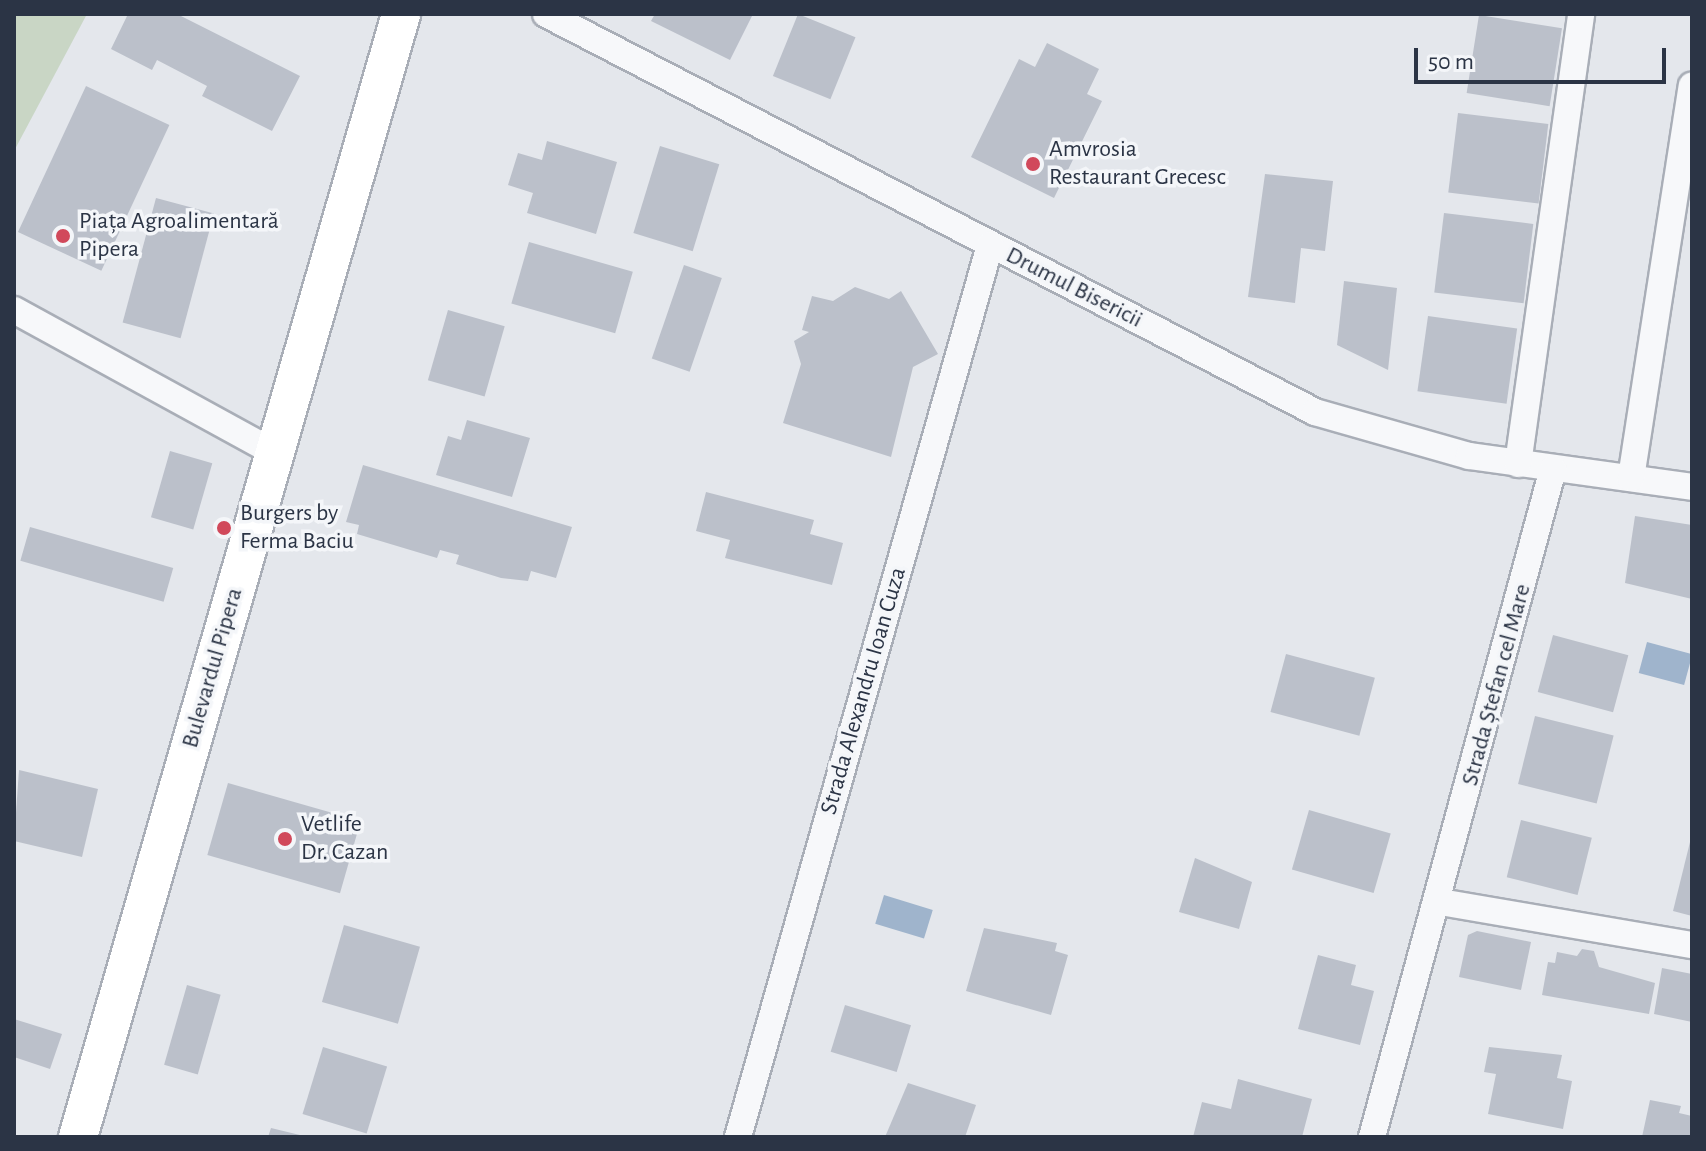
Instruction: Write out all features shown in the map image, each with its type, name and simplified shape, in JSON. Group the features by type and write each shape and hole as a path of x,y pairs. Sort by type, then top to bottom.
{"main road":[{"name":"Bulevardul Pipera","path":"78,1137 401,14"}],"street":[{"name":"Drumul Bisericii","path":"546,14 1315,412 1424,447 1518,464 1692,487"},
{"path":"1518,464 1581,14"},
{"path":"1631,478 1692,86"},
{"name":"Strada Alexandru Ioan Cuza","path":"738,1137 990,245"},
{"path":"14,310 275,453"},
{"name":"Strada Ștefan cel Mare","path":"1372,1137 1440,902 1553,469"},
{"path":"1440,902 1692,945"}],"green space":[{"path":"14,14 87,14 14,151"}],"water":[{"path":"1647,642 1692,654 1684,685 1639,673"},
{"path":"884,895 933,910 924,939 875,924"}],"building":[{"path":"128,14 177,14 300,76 272,131 202,96 207,86 157,60 152,70 111,49"},
{"path":"655,14 753,14 730,60 651,21"},
{"path":"798,14 855,37 830,99 773,76"},
{"path":"1479,15 1562,28 1550,106 1467,93"},
{"path":"1047,43 1099,69 1087,94 1102,101 1054,198 971,157 1019,59 1035,67"},
{"path":"86,86 169,125 101,271 18,232"},
{"path":"1458,113 1548,124 1539,203 1448,192"},
{"path":"547,141 617,162 596,234 527,213 533,193 508,185 518,153 542,160"},
{"path":"660,146 719,164 693,251 633,233"},
{"path":"1265,174 1333,181 1325,251 1301,248 1295,303 1248,297"},
{"path":"156,198 214,214 181,338 123,323"},
{"path":"1444,213 1533,224 1524,303 1434,292"},
{"path":"529,242 633,272 615,333 511,304"},
{"path":"684,265 722,278 690,372 652,359"},
{"path":"1344,281 1397,288 1388,370 1337,345"},
{"path":"855,287 889,299 901,291 938,354 913,367 891,457 783,423 801,364 794,341 809,332 802,330 812,296 833,301"},
{"path":"448,310 505,326 485,396 428,380"},
{"path":"1428,316 1517,329 1507,404 1417,391"},
{"path":"467,420 530,438 512,497 436,475 448,436 461,440"},
{"path":"170,451 212,463 193,529 151,517"},
{"path":"363,465 572,527 556,578 531,571 528,581 501,578 456,564 459,555 440,550 437,558 357,534 359,525 346,522"},
{"path":"706,492 814,520 810,534 843,543 832,585 725,558 730,540 696,531"},
{"path":"1635,516 1692,525 1692,599 1625,583"},
{"path":"30,527 173,568 164,602 20,561"},
{"path":"1553,635 1628,655 1613,712 1538,692"},
{"path":"1286,654 1375,678 1359,736 1270,712"},
{"path":"1535,716 1614,736 1597,804 1518,784"},
{"path":"19,770 98,789 82,857 14,841"},
{"name":"Vetlife Dr. Cazan","path":"228,783 361,821 340,893 207,855"},
{"path":"1309,810 1391,833 1374,893 1292,870"},
{"path":"1521,820 1592,838 1578,895 1507,877"},
{"path":"1692,838 1692,916 1673,911"},
{"path":"1195,858 1252,882 1239,929 1179,912"},
{"path":"344,925 420,947 398,1024 322,1002"},
{"path":"984,928 1057,943 1055,951 1068,955 1051,1015 966,991"},
{"path":"1477,931 1531,942 1521,990 1459,977 1468,935"},
{"path":"1582,949 1594,951 1599,967 1655,983 1649,1014 1542,995 1548,962 1555,963 1557,952 1577,956"},
{"path":"1318,955 1356,965 1351,985 1374,991 1360,1045 1298,1029"},
{"path":"1662,968 1692,974 1692,1022 1654,1014"},
{"path":"187,985 221,995 198,1074 164,1065"},
{"path":"845,1005 911,1025 897,1072 831,1052"},
{"path":"14,1019 62,1034 50,1069 14,1057"},
{"path":"323,1047 387,1067 367,1134 303,1114"},
{"path":"1489,1047 1562,1055 1557,1078 1572,1081 1563,1129 1488,1114 1496,1074 1484,1072"},
{"path":"1238,1079 1312,1099 1302,1137 1193,1137 1202,1102 1231,1109"},
{"path":"908,1083 976,1105 965,1137 885,1137"},
{"path":"1650,1100 1681,1106 1679,1113 1692,1116 1692,1137 1642,1137"},
{"path":"271,1128 304,1136 304,1137 268,1137"}],"place":[{"name":"Amvrosia Restaurant Grecesc","path":"1033,164"},
{"name":"Piața Agroalimentară Pipera","path":"63,236"},
{"name":"Burgers by Ferma Baciu","path":"224,528"},
{"name":"Vetlife Dr. Cazan","path":"285,839"}]}
